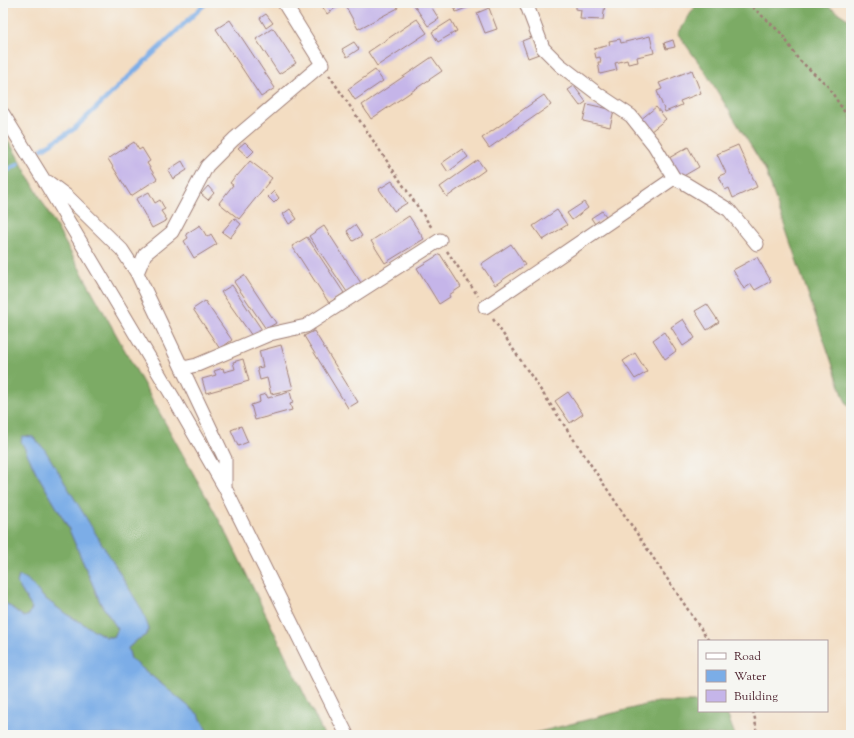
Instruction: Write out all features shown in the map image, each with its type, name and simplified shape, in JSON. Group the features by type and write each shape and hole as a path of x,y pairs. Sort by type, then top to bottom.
{"street":[{"path":"137,273 145,254 172,232 207,166 234,139 322,64 284,3"},
{"path":"526,3 543,48 560,65 598,94 631,116 654,146 674,178 729,210 757,244"},
{"path":"3,114 174,399 225,488 347,735"},
{"path":"42,177 68,197 122,250 137,273 225,459 225,488"},
{"path":"485,307 674,178"},
{"path":"183,368 197,365 270,334 306,326 440,240"}],"path":[{"path":"748,3 782,34 798,59 827,86 851,122"},
{"path":"322,64 708,640"},
{"path":"753,712 757,735"}],"green space":[{"path":"697,3 823,3 851,21 851,411 844,398 765,169 704,70 678,34"},
{"path":"3,133 228,536 324,735 209,735 199,715 131,659 128,648 137,640 146,635 22,441 36,472 67,525 101,604 118,629 114,637 106,637 66,614 43,597 27,579 19,576 17,583 32,608 29,615 24,617 3,601"},
{"path":"657,702 698,702 698,712 726,712 735,735 527,735"}],"water":[{"path":"23,436 33,437 45,450 142,610 149,629 146,635 137,640 128,648 131,659 199,715 209,735 3,735 3,601 24,617 29,615 32,608 17,583 19,576 27,579 43,597 66,614 106,637 114,637 118,629 101,604 67,525 36,472 21,441"}],"building":[{"path":"320,3 336,3 338,6 327,14"},
{"path":"348,3 395,3 398,8 358,29 345,5"},
{"path":"417,3 429,3 439,19 428,26 414,5"},
{"path":"453,3 478,3 456,12"},
{"path":"576,3 605,3 603,20 580,19 581,10 576,9"},
{"path":"489,8 497,29 485,33 477,13"},
{"path":"266,14 273,23 266,28 260,18"},
{"path":"417,19 427,33 377,66 368,52"},
{"path":"230,20 275,88 261,97 216,29"},
{"path":"451,20 457,31 438,42 432,32"},
{"path":"273,28 296,63 279,74 256,39"},
{"path":"650,36 654,53 637,57 638,62 628,64 627,60 615,63 617,70 600,74 598,62 601,62 600,57 596,58 594,49 610,45 609,41 620,39 621,43"},
{"path":"532,37 539,54 528,58 522,41"},
{"path":"673,40 675,47 666,49 664,43"},
{"path":"354,42 359,49 347,57 342,49"},
{"path":"432,57 442,71 371,119 362,105"},
{"path":"375,70 383,81 355,100 348,89"},
{"path":"692,70 701,93 680,101 682,105 665,112 657,91 662,89 659,83"},
{"path":"574,86 586,102 580,106 568,90"},
{"path":"544,95 551,105 489,148 482,138"},
{"path":"587,104 614,110 610,127 583,121"},
{"path":"656,107 666,119 650,132 640,120"},
{"path":"134,142 139,150 142,148 150,161 147,163 157,179 131,196 108,159"},
{"path":"245,142 254,151 248,157 238,148"},
{"path":"738,145 757,187 733,198 729,188 725,190 719,176 726,173 717,154"},
{"path":"688,147 699,167 680,178 669,158"},
{"path":"462,149 468,157 448,172 442,163"},
{"path":"478,160 485,170 447,197 440,187"},
{"path":"182,161 187,170 173,179 168,170"},
{"path":"250,161 272,178 239,219 219,203 233,185 230,183"},
{"path":"392,181 407,203 394,211 379,189"},
{"path":"208,186 214,193 208,200 201,194"},
{"path":"274,191 279,198 274,203 268,197"},
{"path":"149,192 155,203 160,200 165,209 161,211 167,220 152,228 136,199"},
{"path":"584,202 588,208 572,220 567,213"},
{"path":"290,209 297,219 289,224 283,214"},
{"path":"557,210 567,225 543,240 533,226"},
{"path":"602,211 606,216 595,224 591,218"},
{"path":"409,216 424,239 385,263 371,241"},
{"path":"234,218 241,224 230,238 222,232"},
{"path":"200,225 207,237 211,234 217,244 194,258 184,241 188,238 186,234"},
{"path":"355,225 362,236 353,241 347,231"},
{"path":"324,226 361,283 347,292 309,236"},
{"path":"307,237 344,293 329,303 292,246"},
{"path":"511,244 525,265 495,285 481,264"},
{"path":"440,254 461,287 439,304 417,268"},
{"path":"757,257 771,281 755,290 751,284 744,289 733,270"},
{"path":"244,275 276,323 266,329 234,282"},
{"path":"232,285 262,330 252,336 221,292"},
{"path":"205,301 232,340 220,349 193,309"},
{"path":"707,304 719,322 707,330 695,311"},
{"path":"683,319 695,338 683,346 671,327"},
{"path":"314,331 358,402 348,408 304,336"},
{"path":"664,332 676,351 665,359 653,340"},
{"path":"281,345 293,389 271,394 267,378 260,380 257,368 263,367 259,351"},
{"path":"635,353 647,372 635,379 623,361"},
{"path":"243,359 249,381 206,393 202,379 216,375 214,371 223,368 224,372 235,369 233,362"},
{"path":"290,392 293,403 290,404 292,410 255,420 251,405 260,402 259,396 266,394 268,398"},
{"path":"568,392 583,414 570,423 555,401"},
{"path":"241,426 248,442 238,446 231,430"}],"waterway":[{"path":"42,149 74,129 206,3"},
{"path":"3,173 18,164"}]}
